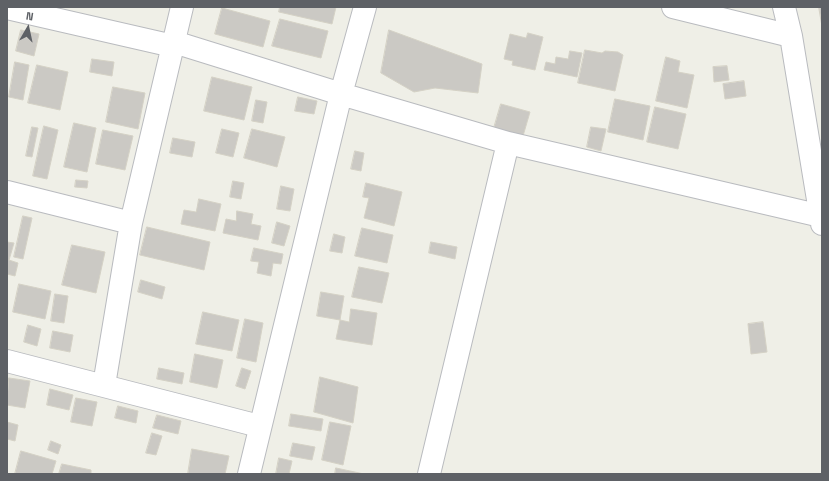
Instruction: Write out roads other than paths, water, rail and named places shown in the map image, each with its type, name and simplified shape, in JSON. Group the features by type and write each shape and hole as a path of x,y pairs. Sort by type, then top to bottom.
{"street":[{"path":"104,385 131,223 182,7"},
{"path":"249,474 259,426 341,94 365,7"},
{"path":"673,7 791,36"},
{"path":"7,8 173,44 508,143 821,220 791,36 784,7"},
{"path":"429,474 508,143"},
{"path":"7,192 131,223"},
{"path":"7,361 259,426"}]}
